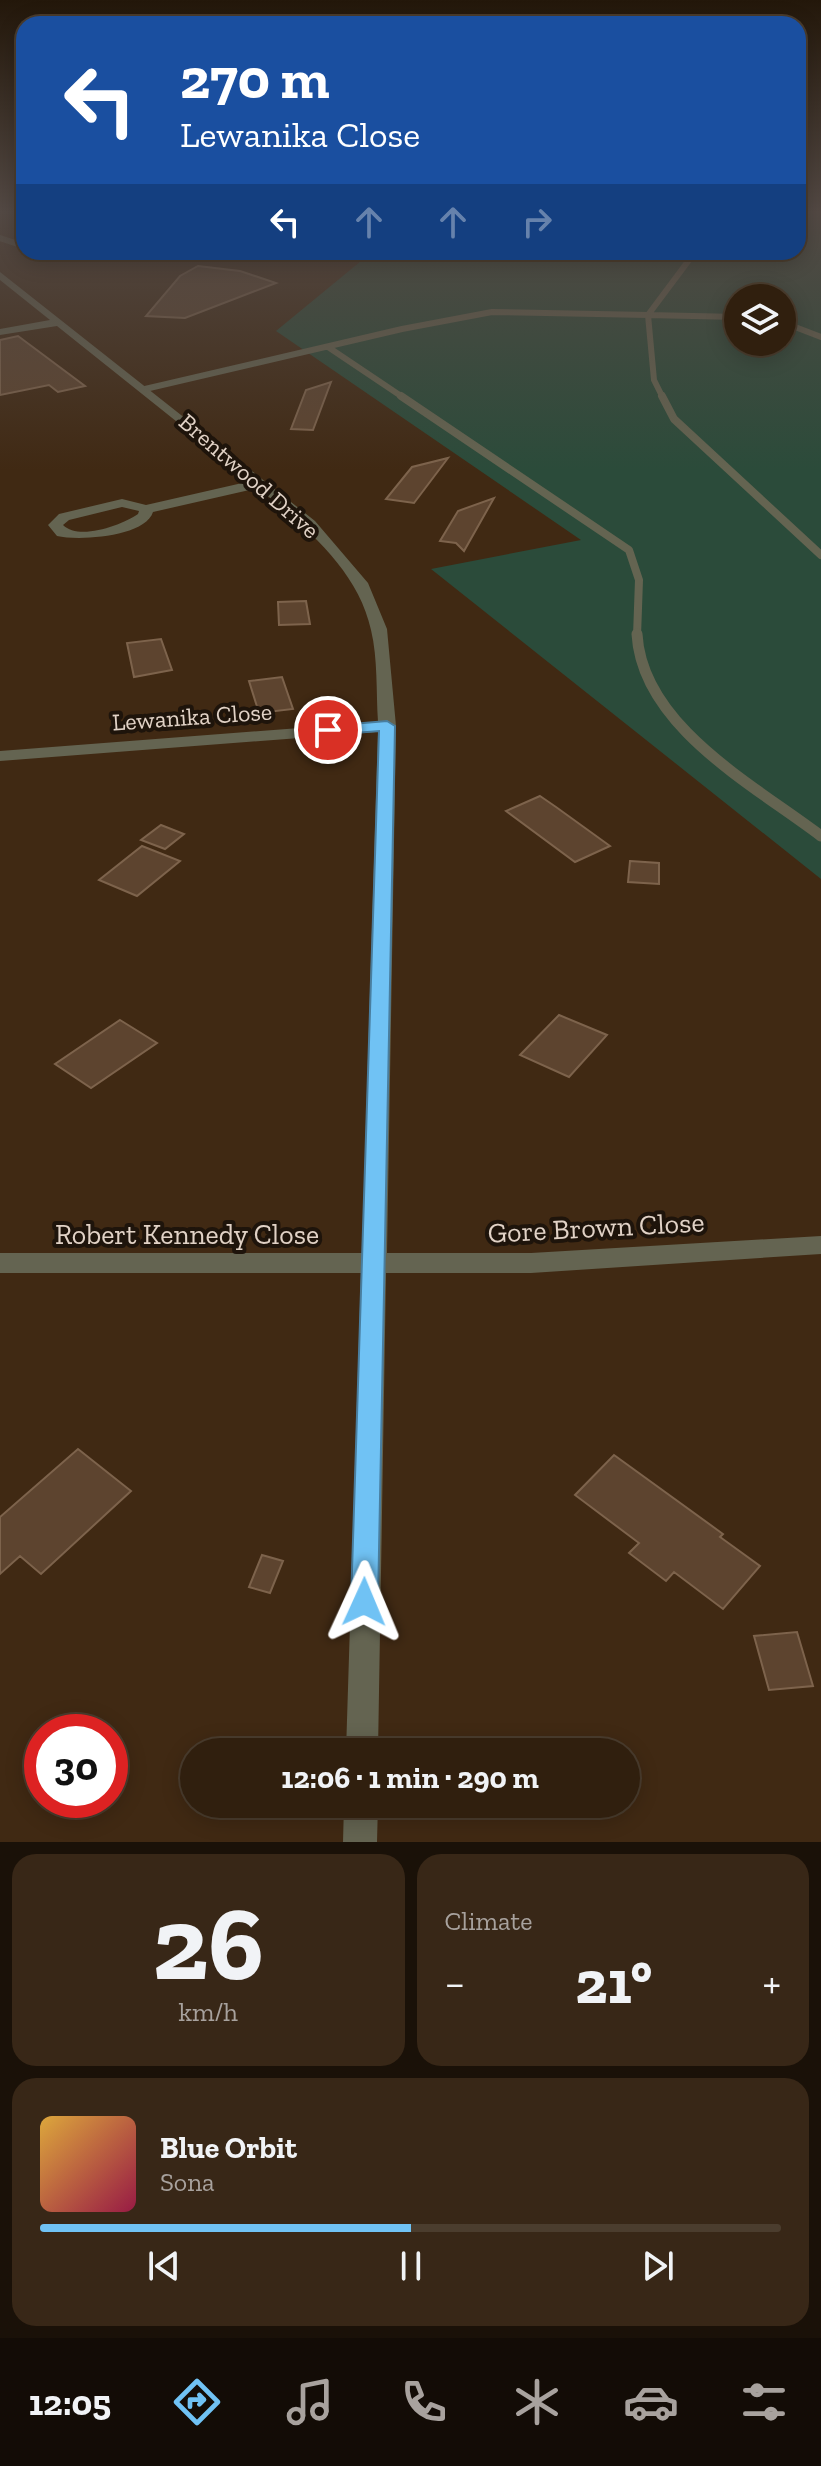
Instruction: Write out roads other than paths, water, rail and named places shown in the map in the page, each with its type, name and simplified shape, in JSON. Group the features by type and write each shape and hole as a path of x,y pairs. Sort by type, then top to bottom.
{"street":[{"name":"Brentwood Drive","path":"29,298 310,524 360,583 379,629 387,726 362,1738"},
{"path":"0,332 60,322"},
{"path":"146,509 145,516 132,523 78,535 62,533 55,525 64,517 122,503 146,509 261,483"},
{"name":"Lewanika Close","path":"0,756 387,726"},
{"name":"Gore Brown Close","path":"374,1265 531,1263 821,1245"},
{"name":"Robert Kennedy Close","path":"0,1263 374,1265"},
{"path":"360,1842 361,1818"}],"lane":[{"path":"661,298 648,315 654,380 674,419 821,555"},
{"path":"145,389 492,312 724,317"},
{"path":"796,327 821,337"},
{"path":"328,347 629,550 642,583 637,611 640,670 661,708 681,730 821,836"}]}
